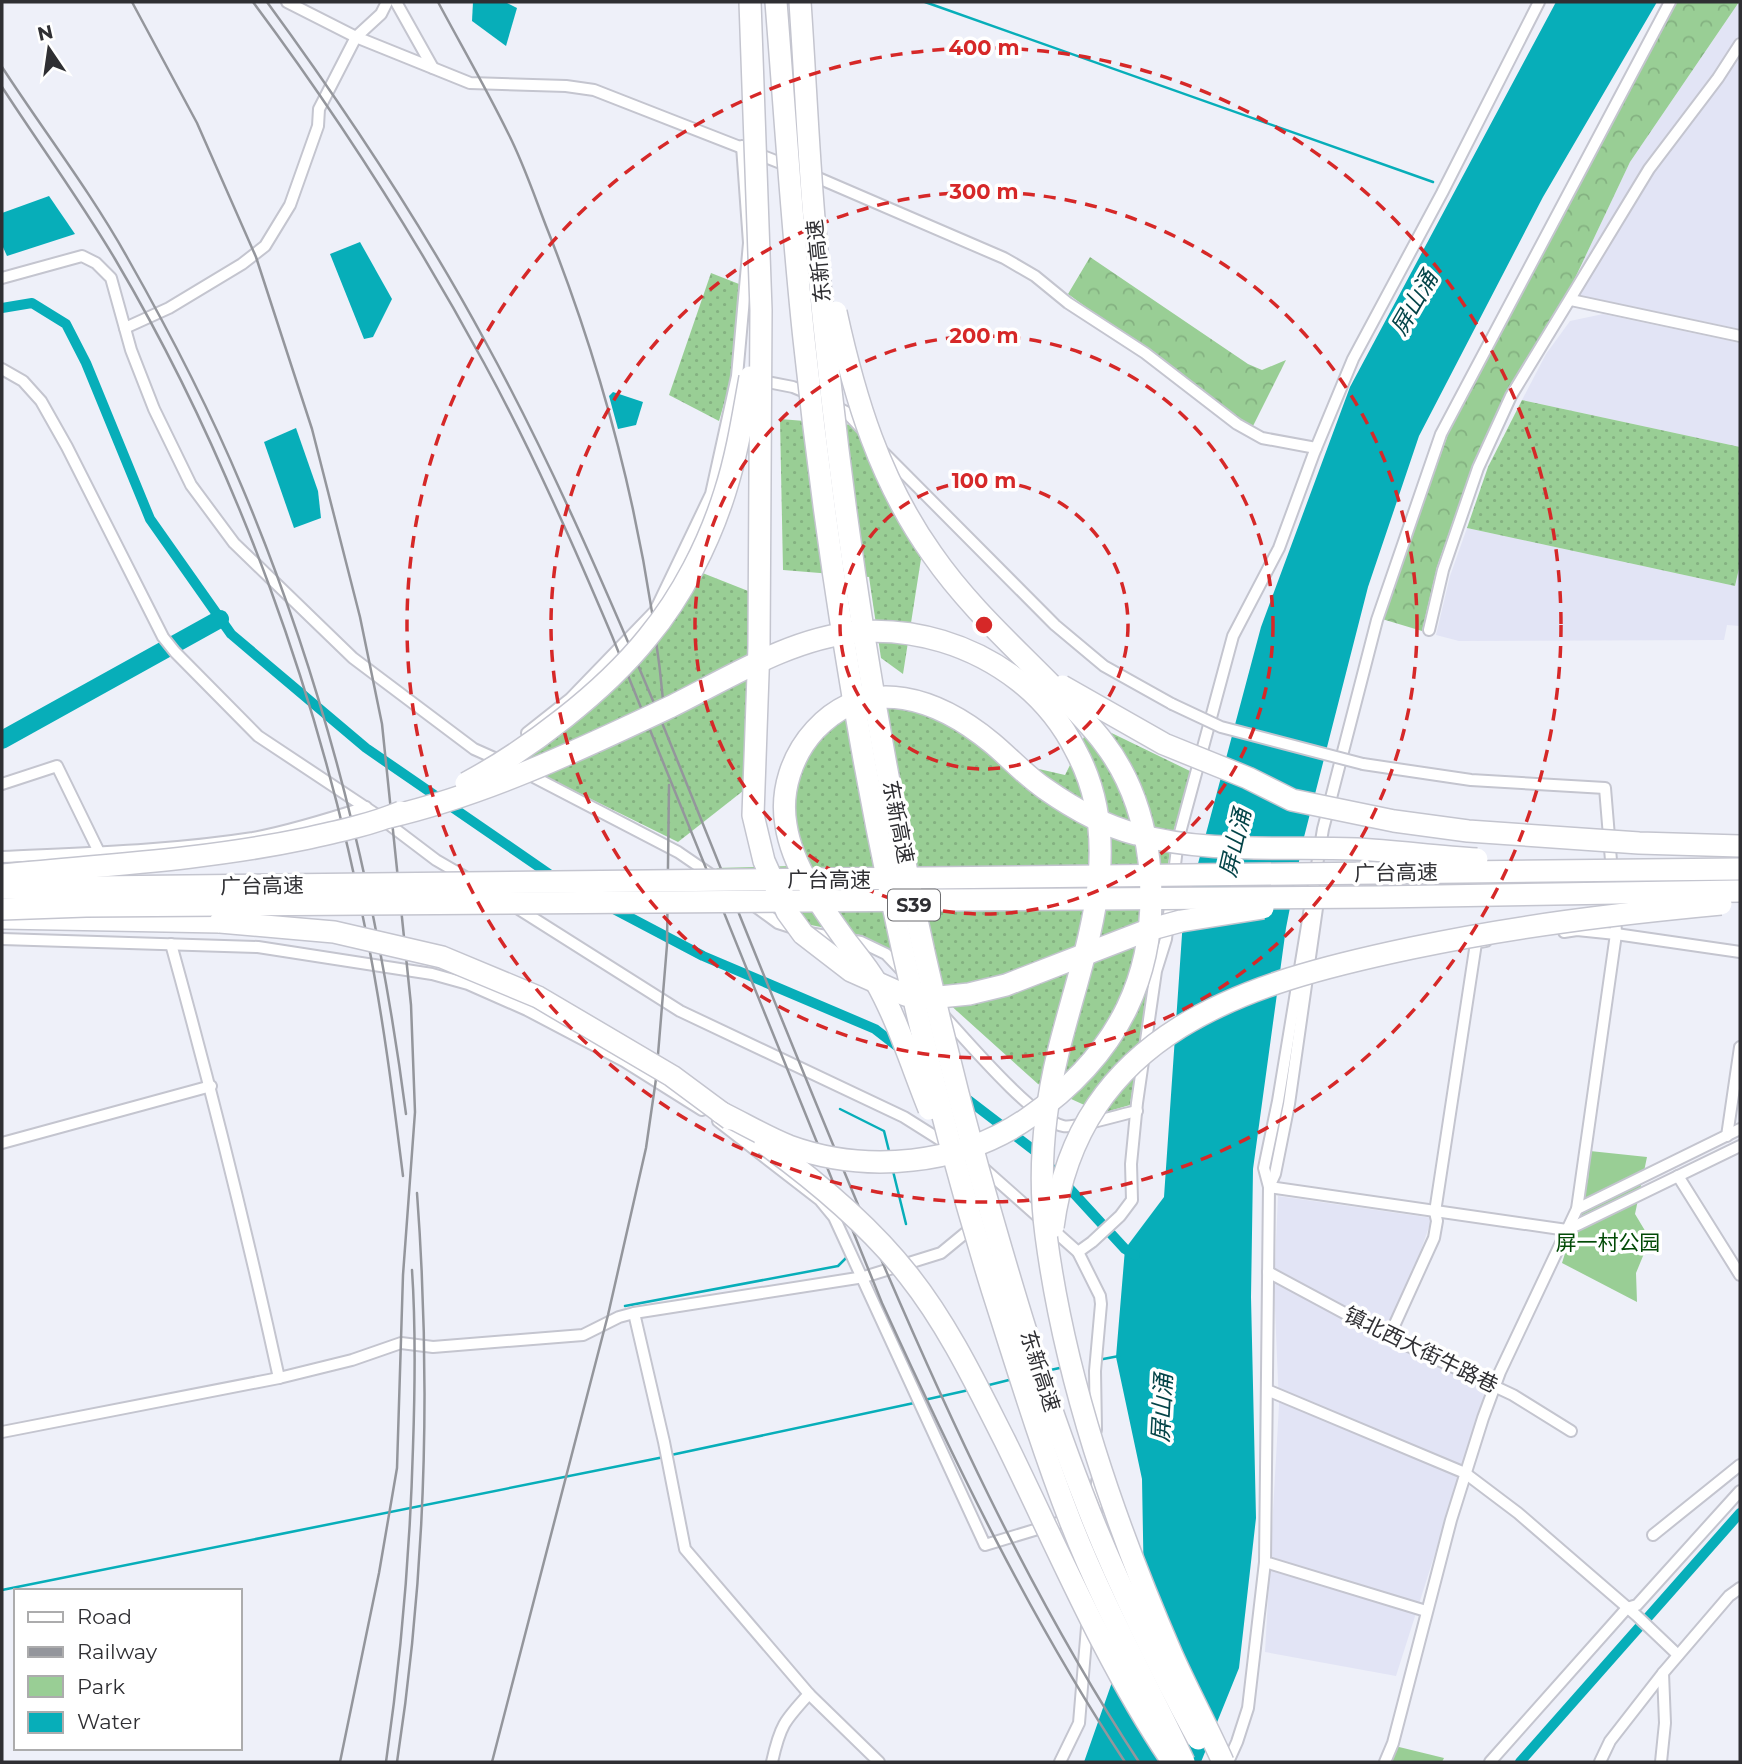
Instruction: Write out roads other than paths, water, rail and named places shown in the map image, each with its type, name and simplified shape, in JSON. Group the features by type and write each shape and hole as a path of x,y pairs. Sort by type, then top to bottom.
{"highway":[{"path":"750,2 761,310 759,646 753,816 758,845 787,912 803,934 842,965 876,984 905,995 930,999 969,995 1006,985 1138,934 1181,921 1312,901 1380,897"},
{"name":"东新高速","path":"776,2 804,340 837,601 870,794 898,929 962,1192 1033,1420 1073,1528 1184,1762"},
{"name":"东新高速","path":"800,2 814,218 840,464 863,628 902,846 931,980 966,1123 1002,1253 1058,1428 1083,1497 1163,1675 1211,1762"},
{"path":"720,1112 789,1145 830,1157 875,1163 916,1160 985,1142 1015,1127 1051,1102 1109,1041 1139,983 1147,953 1153,904 1147,844 1132,793 1120,768 1103,742 950,579 916,531 885,474 863,419 850,375 814,218"},
{"path":"389,817 491,770 526,746 604,682 648,638 685,582 711,529 725,492 735,457 761,310"},
{"path":"2,875 225,853 326,834 447,802 482,790 639,722 779,653 823,638 872,631 920,635 968,650 1010,674 1040,699 1071,740 1090,781 1101,838 1096,908 1057,1056 1048,1112 1043,1191 1051,1264 1069,1359 1106,1485 1141,1580 1174,1657 1225,1762"},
{"path":"1031,664 1091,704 1164,744 1248,778 1292,800 1383,819 1468,831 1626,842 1740,846"},
{"path":"962,1192 887,1004 875,980 819,900 800,865 786,827 786,783 797,755 822,722 861,699 896,696 943,710 975,730 1042,787 1062,800 1132,834 1162,841 1245,847 1359,849 1455,858 1659,869"},
{"name":"广台高速","path":"2,888 1740,869"},
{"name":"广台高速","path":"2,909 86,906 1380,897 1740,891"},
{"path":"1051,1264 1052,1236 1060,1190 1071,1157 1093,1113 1140,1056 1168,1034 1208,1010 1252,991 1344,962 1482,933 1597,915 1740,902"},
{"path":"2,918 245,924 334,932 442,957 538,997 671,1076 785,1159 851,1214 909,1276 967,1365 1086,1609 1145,1720 1174,1762"}],"street":[{"path":"287,2 356,37 470,83 566,86 594,90 742,146 1004,258 1035,276 1068,303 1145,354 1237,424 1262,438 1316,449"},
{"path":"125,328 169,308 242,264 265,246 290,205 318,126 319,110 356,37 381,14 387,2"},
{"path":"396,2 433,68"},
{"path":"1078,1252 1120,1216 1129,1206 1133,1195 1131,1164 1137,1111 1156,971 1166,939 1178,840 1233,636 1279,548 1353,359 1442,193 1539,2"},
{"path":"1225,1762 1237,1742 1248,1708 1265,1562 1269,1187 1275,1174 1289,1104 1323,871 1324,829 1377,620 1441,434 1670,2"},
{"path":"1429,630 1443,570 1478,468 1511,396 1649,169 1718,78 1740,44"},
{"path":"495,758 570,699 655,611 711,494 737,376 749,243 742,146"},
{"path":"2,278 82,256 96,263 111,278 131,350 154,409 191,485 234,543 353,658 474,749 556,786 678,852 778,923 809,933 861,942 886,954 989,1065 1044,1118 1065,1127 1137,1111"},
{"path":"1571,300 1740,336"},
{"path":"2,369 23,382 41,401 163,637 258,736 366,807 436,860 553,929 680,1011 904,1117 984,1167 1078,1252 1101,1304 1095,1371 1097,1511 1079,1723 1060,1762"},
{"path":"737,376 793,387 846,412 1055,625 1104,666 1172,704 1221,727 1363,764 1471,780 1605,788 1616,934 1577,1209 1495,1386 1465,1473 1393,1742 1385,1762"},
{"path":"2,784 57,766 99,852"},
{"path":"2,857 165,849 254,838 316,824 366,807"},
{"path":"1389,1337 1434,1238 1476,943 1577,930 1740,951"},
{"path":"2,939 258,947 432,974 468,984 527,1010 624,1062 712,1116 820,1200 834,1217 864,1277 985,1545 1097,1511"},
{"path":"171,944 240,1201 279,1378"},
{"path":"1727,1136 1740,1048"},
{"path":"2,1143 211,1086"},
{"path":"1577,1209 1740,1129"},
{"path":"1269,1187 1567,1230 1740,1146"},
{"path":"1678,1176 1740,1275"},
{"path":"2,1432 279,1378 352,1360 401,1343 433,1347 583,1335 619,1317 634,1313 864,1277 941,1253 1012,1194"},
{"name":"镇北西大街牛路巷","path":"1268,1272 1389,1337 1495,1386 1572,1431"},
{"path":"634,1313 669,1465 685,1549 809,1694 879,1762"},
{"path":"1267,1390 1465,1473 1518,1513 1678,1655"},
{"path":"1653,1535 1740,1465"},
{"path":"1490,1762 1740,1491"},
{"path":"1265,1562 1426,1611"},
{"path":"1600,1762 1610,1741 1663,1673 1729,1597 1740,1588"},
{"path":"1661,1762 1665,1723 1663,1673"},
{"path":"772,1762 780,1730 809,1694"}],"water":[{"path":"473,2 505,2 517,8 506,46 472,21"},
{"name":"屏山涌","path":"1556,2 1657,2 1543,197 1419,436 1368,587 1303,841 1286,928 1253,1169 1251,1297 1256,1518 1239,1668 1201,1762 1084,1762 1144,1591 1142,1479 1116,1357 1125,1249 1164,1197 1183,920 1261,627 1350,387"},
{"path":"49,196 75,234 7,256 2,245 2,213"},
{"path":"360,242 392,299 373,337 364,339 330,254"},
{"path":"613,392 643,402 636,425 618,429 609,396"},
{"path":"296,428 318,491 321,518 294,528 264,442"}],"waterway":[{"path":"925,2 1433,182"},
{"path":"2,308 32,303 66,324 86,363 150,519 231,634 366,748 555,878"},
{"path":"2,740 220,619"},
{"path":"610,907 703,956 875,1029 902,1050"},
{"path":"963,1096 1035,1151 1125,1249 1135,1255"},
{"path":"840,1109 884,1131 889,1151"},
{"path":"893,1171 906,1224"},
{"path":"625,1306 838,1266 847,1257"},
{"path":"1098,1360 1119,1356"},
{"path":"1046,1371 1064,1367"},
{"path":"985,1386 1013,1379"},
{"path":"924,1400 969,1390"},
{"path":"671,1455 914,1403"},
{"path":"2,1590 664,1457"},
{"path":"1520,1762 1740,1513"}],"railway":[{"path":"132,2 197,123 256,257 312,429 360,617 382,724 411,1005 415,1112 403,1275 397,1468 379,1573 340,1762"},
{"path":"253,2 346,133 403,224 458,316 519,430 612,636 882,1303 937,1421 1025,1595 1125,1762"},
{"path":"267,2 409,210 509,385 595,565 654,703 837,1155 956,1428 1060,1631 1139,1762"},
{"path":"438,2 519,157 590,350 608,410 638,532 665,719"},
{"path":"2,67 98,208 158,313 216,428 272,562 299,639 345,794 380,953 406,1114"},
{"path":"2,87 102,237 159,338 200,419 270,588 326,761 348,849 378,996 403,1176"},
{"path":"492,1762 608,1315 646,1148 656,1079 667,945 669,785"},
{"path":"397,1762 414,1620 423,1478 424,1336 417,1193"},
{"path":"386,1762 410,1526 415,1381 412,1270"}],"park label":[{"name":"屏一村公园","path":"1608,1243"}]}
